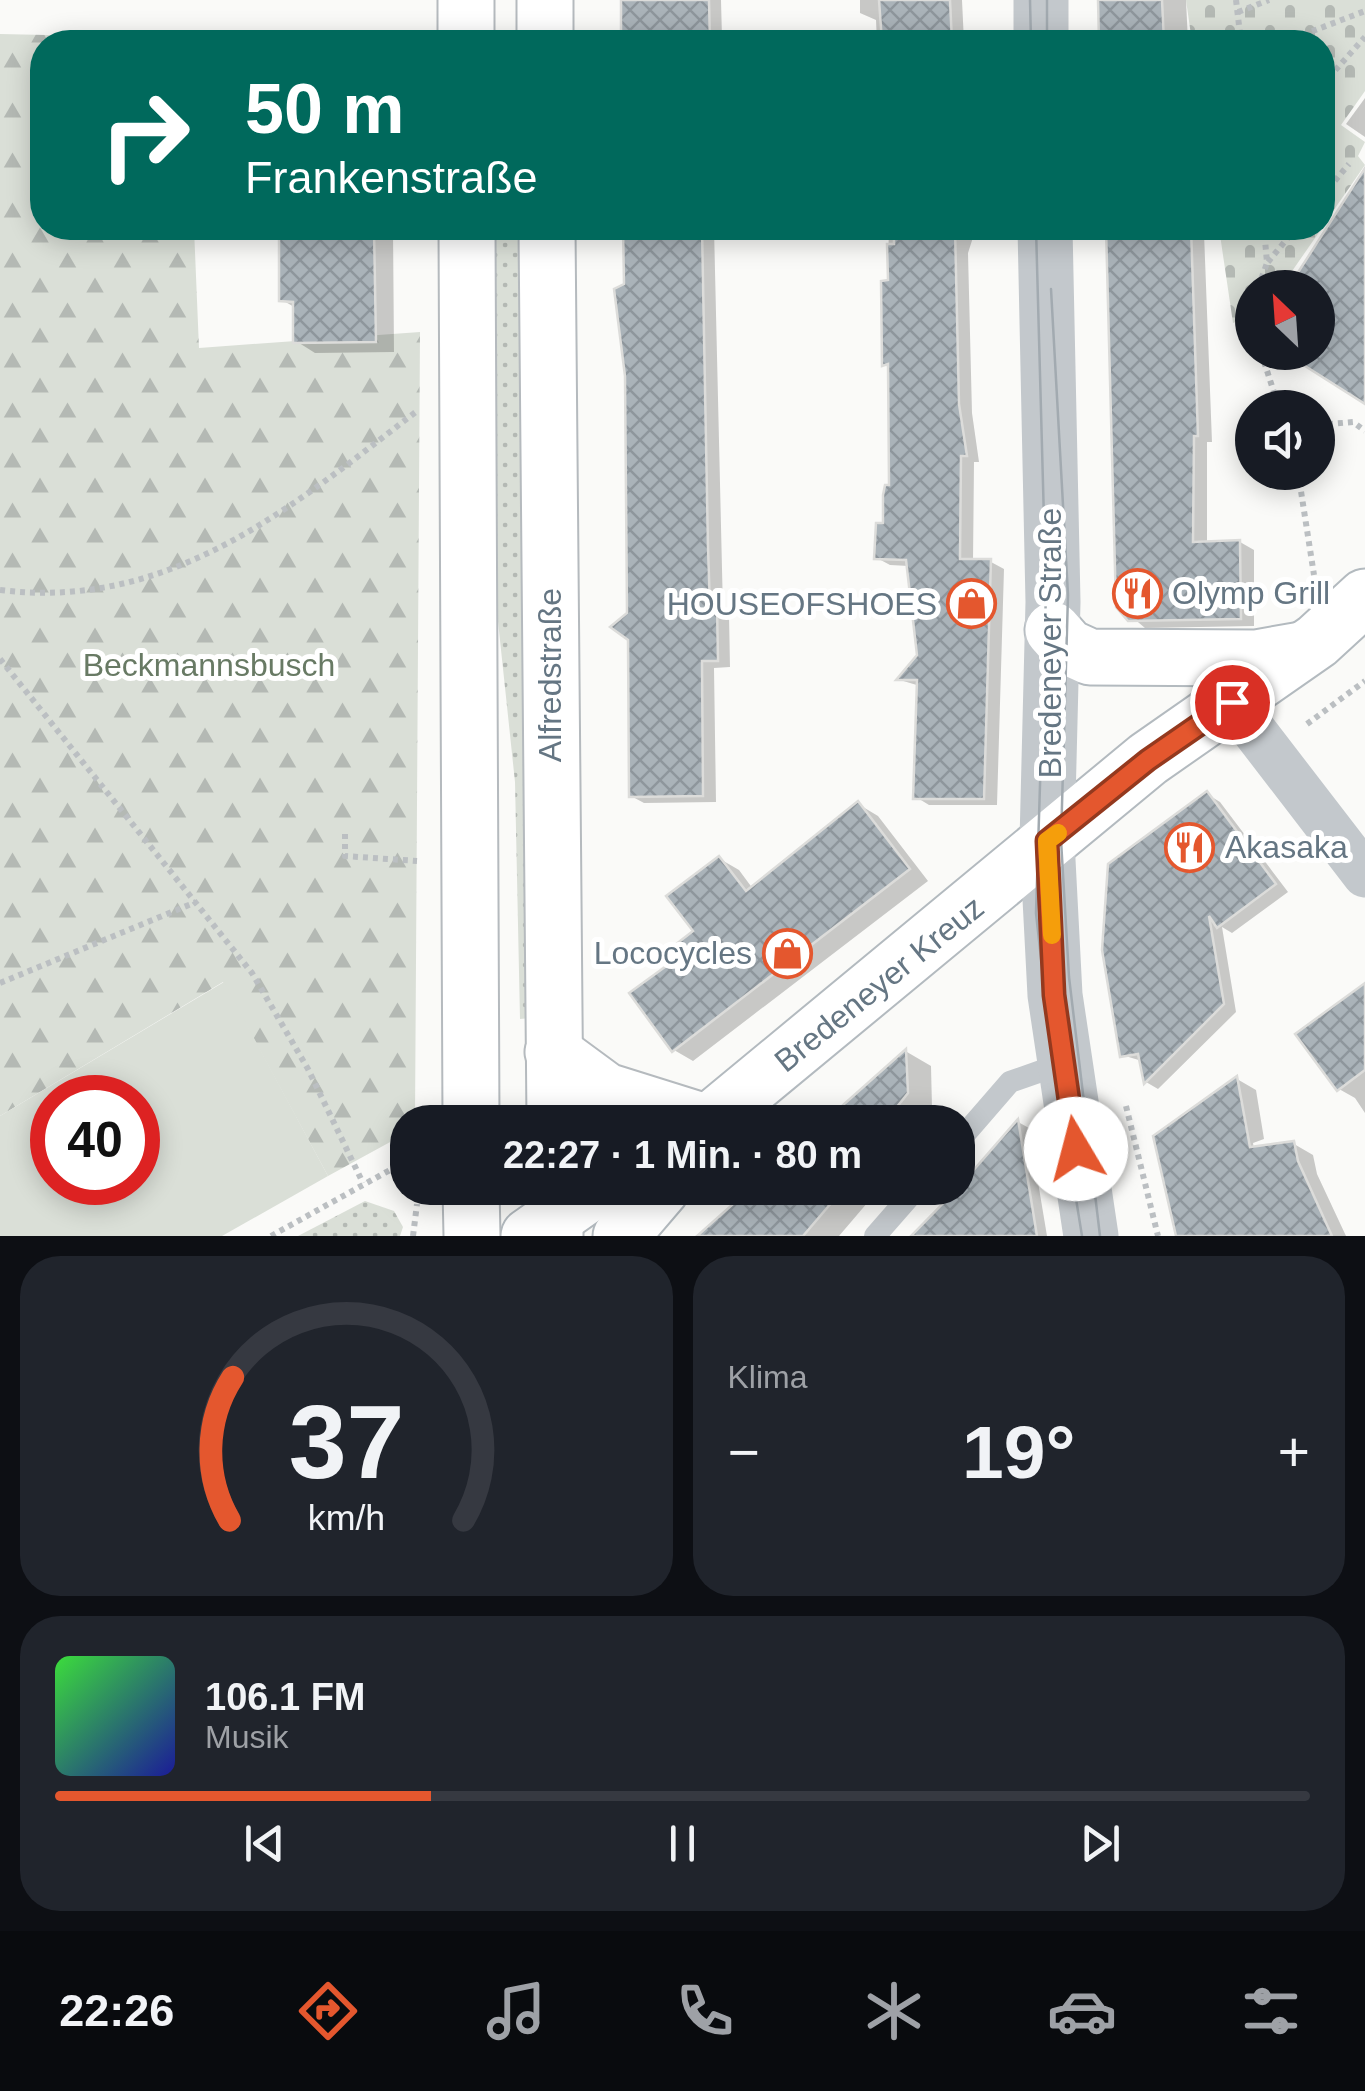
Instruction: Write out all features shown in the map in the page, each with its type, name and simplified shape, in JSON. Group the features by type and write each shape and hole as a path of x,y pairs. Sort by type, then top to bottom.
{"main road":[{"path":"466,0 466,30"},
{"path":"545,0 546,30"},
{"path":"467,240 471,1105"},
{"name":"Alfredstraße","path":"547,240 555,1105"},
{"name":"Bredeneyer Kreuz","path":"728,1105 962,918 1047,841 1148,760 1248,722 1341,596"},
{"path":"1053,630 1068,647 1090,657 1256,658 1304,650"},
{"path":"554,1052 606,1091 652,1105"},
{"path":"454,1205 472,1236"},
{"path":"621,1236 647,1205"}],"street":[{"path":"1040,0 1041,30"},
{"name":"Bredeneyer Straße","path":"1045,240 1053,630 1047,841 1054,995 1091,1236"},
{"path":"1248,722 1365,874"}],"lane":[{"path":"975,1122 1010,1082 1064,1064"},
{"path":"875,1236 903,1205"}],"path":[{"path":"1236,0 1240,30"},
{"path":"1238,12 1270,0"},
{"path":"1316,30 1365,12"},
{"path":"1335,71 1365,37"},
{"path":"1335,181 1350,164"},
{"path":"1265,240 1267,263"},
{"path":"1264,270 1286,240"},
{"path":"0,590 87,592 156,578 188,564 289,503 468,372"},
{"path":"1335,424 1353,422 1365,431"},
{"path":"1304,490 1341,596"},
{"path":"0,659 226,936 277,1014 363,1183"},
{"path":"1248,722 1302,728 1365,680"},
{"path":"345,834 345,856 417,861"},
{"path":"0,983 196,902"},
{"path":"270,1236 390,1169"},
{"path":"413,1236 435,1205"}],"green space":[{"path":"1186,0 1365,0 1365,91 1341,125 1365,142 1358,156 1365,165 1335,208 1335,30 1190,30"},
{"name":"Beckmannsbusch","path":"0,34 30,35 30,240 194,240 199,348 420,332 415,1105 390,1105 390,1142 328,1176 223,982 68,1075 30,1075 30,1098 0,1116"},
{"path":"490,240 518,240 531,1018 520,1019 515,782 497,612"},
{"path":"1221,240 1314,240 1293,270 1235,270 1235,322"},
{"path":"224,982 328,1176 222,1236 0,1236 0,1116 30,1098 30,1205 160,1205 160,1075 69,1075"},
{"path":"365,1201 394,1211 403,1227 400,1236 298,1236"}],"building":[{"path":"621,0 709,0 710,30 621,30"},
{"path":"879,0 950,0 951,30 881,30"},
{"path":"1098,0 1162,0 1163,30 1099,30"},
{"path":"1365,168 1365,404 1311,370 1335,370 1335,270 1300,270 1319,240 1335,240 1335,215"},
{"path":"279,240 374,240 376,342 293,343 293,302 279,301"},
{"path":"623,240 702,240 710,606 717,605 718,661 702,661 703,796 629,797 628,640 610,627 627,613 625,376 614,289 624,284"},
{"path":"894,240 955,240 959,404 967,456 961,456 960,559 991,559 984,799 913,799 917,680 896,680 917,655 906,560 874,559 876,523 883,523 883,495 885,485 889,485 888,364 882,366 881,281 888,280 887,244 894,244"},
{"path":"1106,240 1191,240 1198,436 1194,436 1193,542 1240,540 1241,619 1128,621 1116,607"},
{"path":"1207,791 1276,884 1217,928 1209,916 1224,1004 1144,1084 1138,1054 1120,1057 1102,950 1108,864"},
{"path":"858,801 910,869 672,1052 629,993 669,964 662,955 693,931 666,896 719,856 746,891"},
{"path":"1365,983 1365,1070 1337,1091 1295,1034"},
{"path":"906,1049 908,1093 898,1105 843,1105"},
{"path":"1237,1076 1250,1147 1294,1141 1298,1161 1332,1236 1176,1236 1153,1136"},
{"path":"1018,1119 1037,1236 911,1236 941,1205 975,1205 975,1168"},
{"path":"732,1205 829,1205 803,1236 697,1236"}],"tram line":[{"path":"1030,0 1031,30"},
{"path":"1047,0 1047,30"},
{"path":"1036,240 1046,593 1036,913 1049,1031 1082,1236"},
{"path":"1051,289 1068,595 1061,840 1069,977 1100,1236"}],"slow traffic":[{"path":"1052,935 1047,841 1058,833"}],"place":[{"name":"Olymp Grill","path":"1137,593"},
{"name":"HOUSEOFSHOES","path":"972,604"},
{"name":"Akasaka","path":"1190,847"},
{"name":"Lococycles","path":"787,953"}],"route":[{"path":"1076,1149 1054,995 1047,841 1148,760 1232,702"}]}
